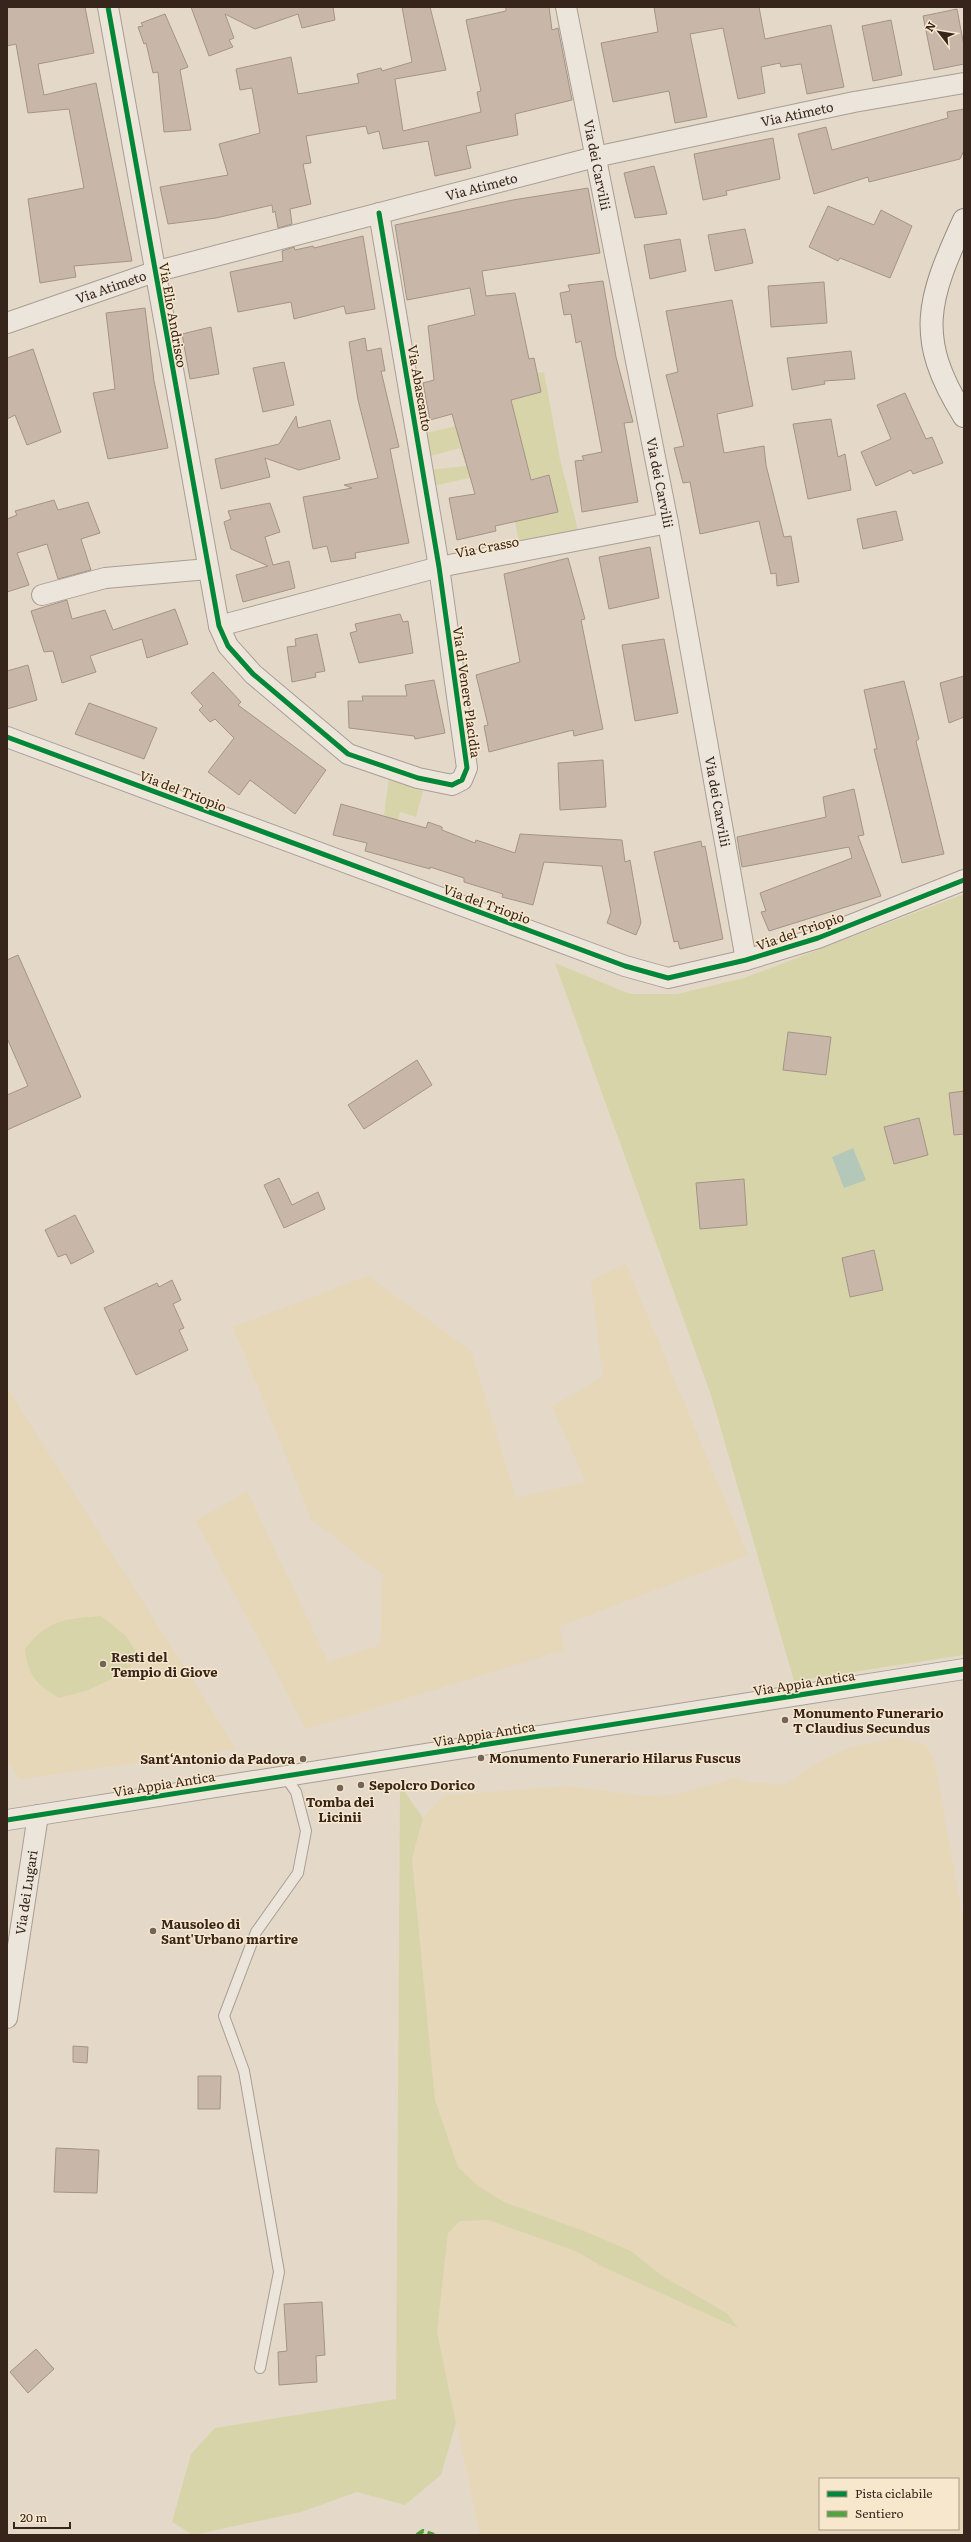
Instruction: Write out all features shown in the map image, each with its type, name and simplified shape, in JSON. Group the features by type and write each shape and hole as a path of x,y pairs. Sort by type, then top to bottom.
{"main road":[{"path":"964,220 939,279 931,332 934,355 941,377 964,416"}],"street":[{"name":"Via Elio Andrisco","path":"108,7 154,272 219,626"},
{"name":"Via dei Carvilii","path":"566,7 668,524 746,960"},
{"name":"Via Atimeto","path":"7,323 154,272 595,157 854,102 964,83"},
{"name":"Via Abascanto","path":"378,213 439,567"},
{"name":"Via Crasso","path":"219,626 439,567 668,524"},
{"name":"Via di Venere Placidia","path":"219,626 228,646 253,674 348,754 418,778 452,785 462,780 467,768 439,567"},
{"path":"42,595 105,578 208,569"},
{"name":"Via del Triopio","path":"7,737 625,966 668,978 746,960 818,938 964,880"},
{"name":"Via Appia Antica","path":"7,1820 285,1776 964,1673"},
{"name":"Via dei Lugari","path":"7,2018 38,1815"}],"lane":[{"path":"260,2368 279,2272 244,2071 224,2016 256,1932 298,1873 306,1831 296,1792 285,1776"}],"shaded area":[{"path":"544,372 560,459 578,530 519,542 505,470 433,486 429,470 466,466 460,448 427,457 426,433 512,413 511,400 541,392 537,373"},
{"path":"389,776 423,791 416,817 400,812 398,820 384,815"},
{"path":"964,894 964,1655 794,1681 711,1395 555,963 630,994 677,994 744,978"},
{"path":"853,1148 866,1180 844,1188 832,1157"},
{"path":"626,1264 748,1555 560,1626 564,1650 306,1729 196,1521 247,1491 328,1662 380,1645 383,1575 312,1520 233,1327 368,1276 471,1351 516,1498 586,1482 552,1407 603,1376 591,1281"},
{"path":"7,1388 236,1749 20,1779 7,1762","holes":["129,1671 86,1691 59,1698"]},
{"path":"101,1616 126,1636 136,1652 129,1671 86,1691 59,1698 45,1689 35,1679 28,1666 25,1649 42,1632 58,1622 77,1618"},
{"path":"898,1738 926,1745 934,1759 964,1925 964,2535 480,2535 437,2332 448,2233 460,2221 488,2220 578,2252 601,2266 727,2312 661,2275 631,2251 584,2231 504,2202 478,2186 458,2167 435,2100 412,1854 423,1818 443,1796 567,1786 643,1796 674,1795 736,1778 751,1783 786,1784 819,1762 851,1747"},
{"path":"400,1785 423,1818 412,1858 435,2100 458,2167 478,2186 504,2202 584,2231 631,2251 661,2275 727,2313 738,2328 601,2266 578,2252 488,2220 460,2221 448,2233 437,2332 456,2423 441,2475 405,2505 357,2492 301,2512 193,2535 172,2522 191,2454 215,2428 396,2399"}],"building":[{"path":"7,7 85,7 94,53 38,64 44,95 96,83 132,261 74,266 76,277 40,283 28,199 84,188 69,109 28,113 16,44 7,46"},
{"path":"191,7 333,7 335,20 302,28 298,14 255,29 225,14 234,38 229,40 233,47 209,56"},
{"path":"402,7 430,7 446,70 395,79 403,131 481,112 477,92 481,91 466,20 506,11 506,7 549,7 552,30 558,28 572,100 515,114 518,135 466,146 471,168 435,176 428,141 383,149 379,131 368,134 366,126 306,136 311,163 303,164 311,204 290,209 292,224 278,228 275,211 273,213 272,205 216,218 168,224 160,187 228,175 219,144 260,133 252,88 240,90 236,69 291,57 298,94 359,83 357,74 381,68 382,71 412,62"},
{"path":"654,7 759,7 765,39 831,25 844,87 807,94 801,64 781,67 780,63 761,67 765,93 738,99 723,28 690,34 707,117 675,123 669,91 613,102 601,43 658,32"},
{"path":"957,9 964,46 964,64 934,70 923,16"},
{"path":"165,14 188,67 180,70 191,130 164,132 158,72 153,73 146,43 144,44 138,27 143,26 141,23"},
{"path":"891,20 902,75 873,81 862,26"},
{"path":"964,109 964,150 960,159 869,182 868,177 814,194 798,134 826,127 832,150 948,118 947,112"},
{"path":"773,138 780,179 726,191 727,195 703,200 694,154"},
{"path":"654,166 667,214 635,218 624,173"},
{"path":"588,188 600,253 482,271 486,296 515,293 529,359 534,358 541,392 511,400 531,480 549,475 558,512 495,526 496,531 457,540 449,498 475,494 452,414 430,420 423,383 434,380 428,326 475,315 470,288 407,300 395,225 513,200"},
{"path":"828,206 874,225 881,210 912,226 890,278 840,258 838,261 809,247"},
{"path":"745,229 753,263 715,271 708,235"},
{"path":"363,236 375,309 346,314 344,306 294,319 291,302 238,312 230,272 283,261 282,251 294,247 295,250 313,246 314,248"},
{"path":"680,239 686,271 650,279 644,245"},
{"path":"603,281 616,357 633,422 624,423 638,502 582,512 575,461 584,460 582,456 602,452 581,341 576,343 571,314 564,315 560,293 570,291 568,285"},
{"path":"824,282 827,323 771,327 768,286"},
{"path":"732,300 753,406 717,414 724,453 764,446 766,465 784,537 791,536 799,582 777,586 776,573 771,574 759,521 700,534 690,482 683,483 674,448 684,446 666,375 678,372 666,311"},
{"path":"145,308 154,381 168,448 108,459 93,393 115,389 106,313"},
{"path":"211,327 219,374 190,379 182,334"},
{"path":"365,338 367,351 381,348 385,371 381,371 399,447 390,449 409,543 355,553 356,558 331,562 327,546 313,549 303,497 352,488 344,485 378,478 358,400 349,342"},
{"path":"33,349 61,432 27,445 15,415 7,419 7,358"},
{"path":"851,351 855,379 824,381 825,384 792,390 787,358"},
{"path":"284,362 294,405 263,412 253,368"},
{"path":"905,393 926,439 932,437 943,463 913,474 911,470 876,486 861,452 891,439 877,405"},
{"path":"296,416 298,428 330,420 340,459 299,470 265,458 270,477 221,489 215,459 279,444"},
{"path":"831,419 838,457 845,454 851,490 808,499 793,424"},
{"path":"54,500 58,510 88,502 100,533 81,539 91,570 58,579 47,544 17,553 29,585 7,592 7,519 17,515 15,511"},
{"path":"270,503 280,532 265,537 273,565 289,561 295,588 243,602 236,575 268,566 231,549 224,522 231,519 228,511"},
{"path":"896,511 903,540 863,549 857,519"},
{"path":"650,547 659,598 609,609 599,557"},
{"path":"568,558 585,619 581,620 603,729 574,736 573,730 489,752 484,726 488,725 476,675 520,662 504,574"},
{"path":"67,600 72,619 105,610 113,630 175,609 188,644 147,658 142,639 90,656 96,672 62,683 53,651 44,652 31,611"},
{"path":"400,614 403,622 408,621 413,653 359,663 350,633 357,631 355,624"},
{"path":"317,634 325,671 315,673 316,677 292,682 287,647 296,646 295,639"},
{"path":"664,639 678,713 635,721 622,645"},
{"path":"28,665 37,700 7,709 7,671"},
{"path":"213,672 241,702 238,705 326,770 295,814 250,780 239,795 208,772 234,738 215,719 210,722 199,710 203,706 191,693"},
{"path":"964,676 964,717 949,723 940,683"},
{"path":"434,680 445,733 415,739 414,736 349,728 348,701 363,701 362,696 407,696 405,685"},
{"path":"904,681 919,739 916,741 944,854 902,863 874,749 877,749 864,690"},
{"path":"89,703 157,728 144,759 75,734"},
{"path":"603,760 606,807 560,810 558,763"},
{"path":"854,789 864,835 858,836 881,896 769,931 761,912 766,911 760,893 852,858 849,847 742,867 737,837 826,817 823,797"},
{"path":"341,804 426,828 428,822 442,827 442,830 475,843 476,840 515,853 520,834 622,840 625,862 630,860 641,923 636,935 607,923 611,912 602,866 544,862 533,905 502,897 503,894 464,882 464,878 430,867 430,869 365,851 367,843 333,835"},
{"path":"701,841 702,847 705,846 723,939 680,949 678,941 674,942 654,852"},
{"path":"18,955 81,1097 7,1130 7,1095 28,1086 7,1038 7,960"},
{"path":"788,1032 831,1037 826,1075 783,1070"},
{"path":"417,1060 432,1085 364,1129 348,1105"},
{"path":"964,1091 964,1134 954,1135 949,1093"},
{"path":"919,1118 928,1155 894,1164 884,1127"},
{"path":"279,1178 292,1205 318,1192 325,1209 284,1228 264,1185"},
{"path":"744,1179 747,1225 700,1229 696,1183"},
{"path":"75,1215 94,1252 71,1264 66,1254 58,1257 45,1230"},
{"path":"874,1250 883,1290 850,1297 842,1258"},
{"path":"172,1280 181,1300 173,1304 184,1328 179,1330 188,1350 136,1375 104,1308 157,1283 159,1287"},
{"path":"73,2046 88,2047 87,2063 73,2062"},
{"path":"198,2076 221,2076 220,2109 198,2109"},
{"path":"56,2148 99,2150 97,2193 54,2192"},
{"path":"322,2302 325,2355 316,2356 317,2382 279,2385 278,2352 287,2351 284,2304"},
{"path":"36,2349 54,2369 28,2393 10,2372"}],"marked path":[{"path":"417,2535 423,2531 434,2535"}],"cycle path":[{"path":"108,7 219,626 228,646 253,674 348,754 418,778 452,785 462,780 467,768 439,567 379,213"},
{"path":"7,737 625,966 668,978 746,960 818,938 964,880"},
{"path":"7,1820 964,1669"}],"place":[{"name":"Resti del Tempio di Giove","path":"103,1664"},
{"name":"Monumento Funerario T Claudius Secundus","path":"785,1720"},
{"name":"Monumento Funerario Hilarus Fuscus","path":"481,1758"},
{"name":"Sant‘Antonio da Padova","path":"303,1759"},
{"name":"Sepolcro Dorico","path":"361,1785"},
{"name":"Tomba dei Licinii","path":"340,1788"},
{"name":"Mausoleo di Sant'Urbano martire","path":"153,1931"}]}
